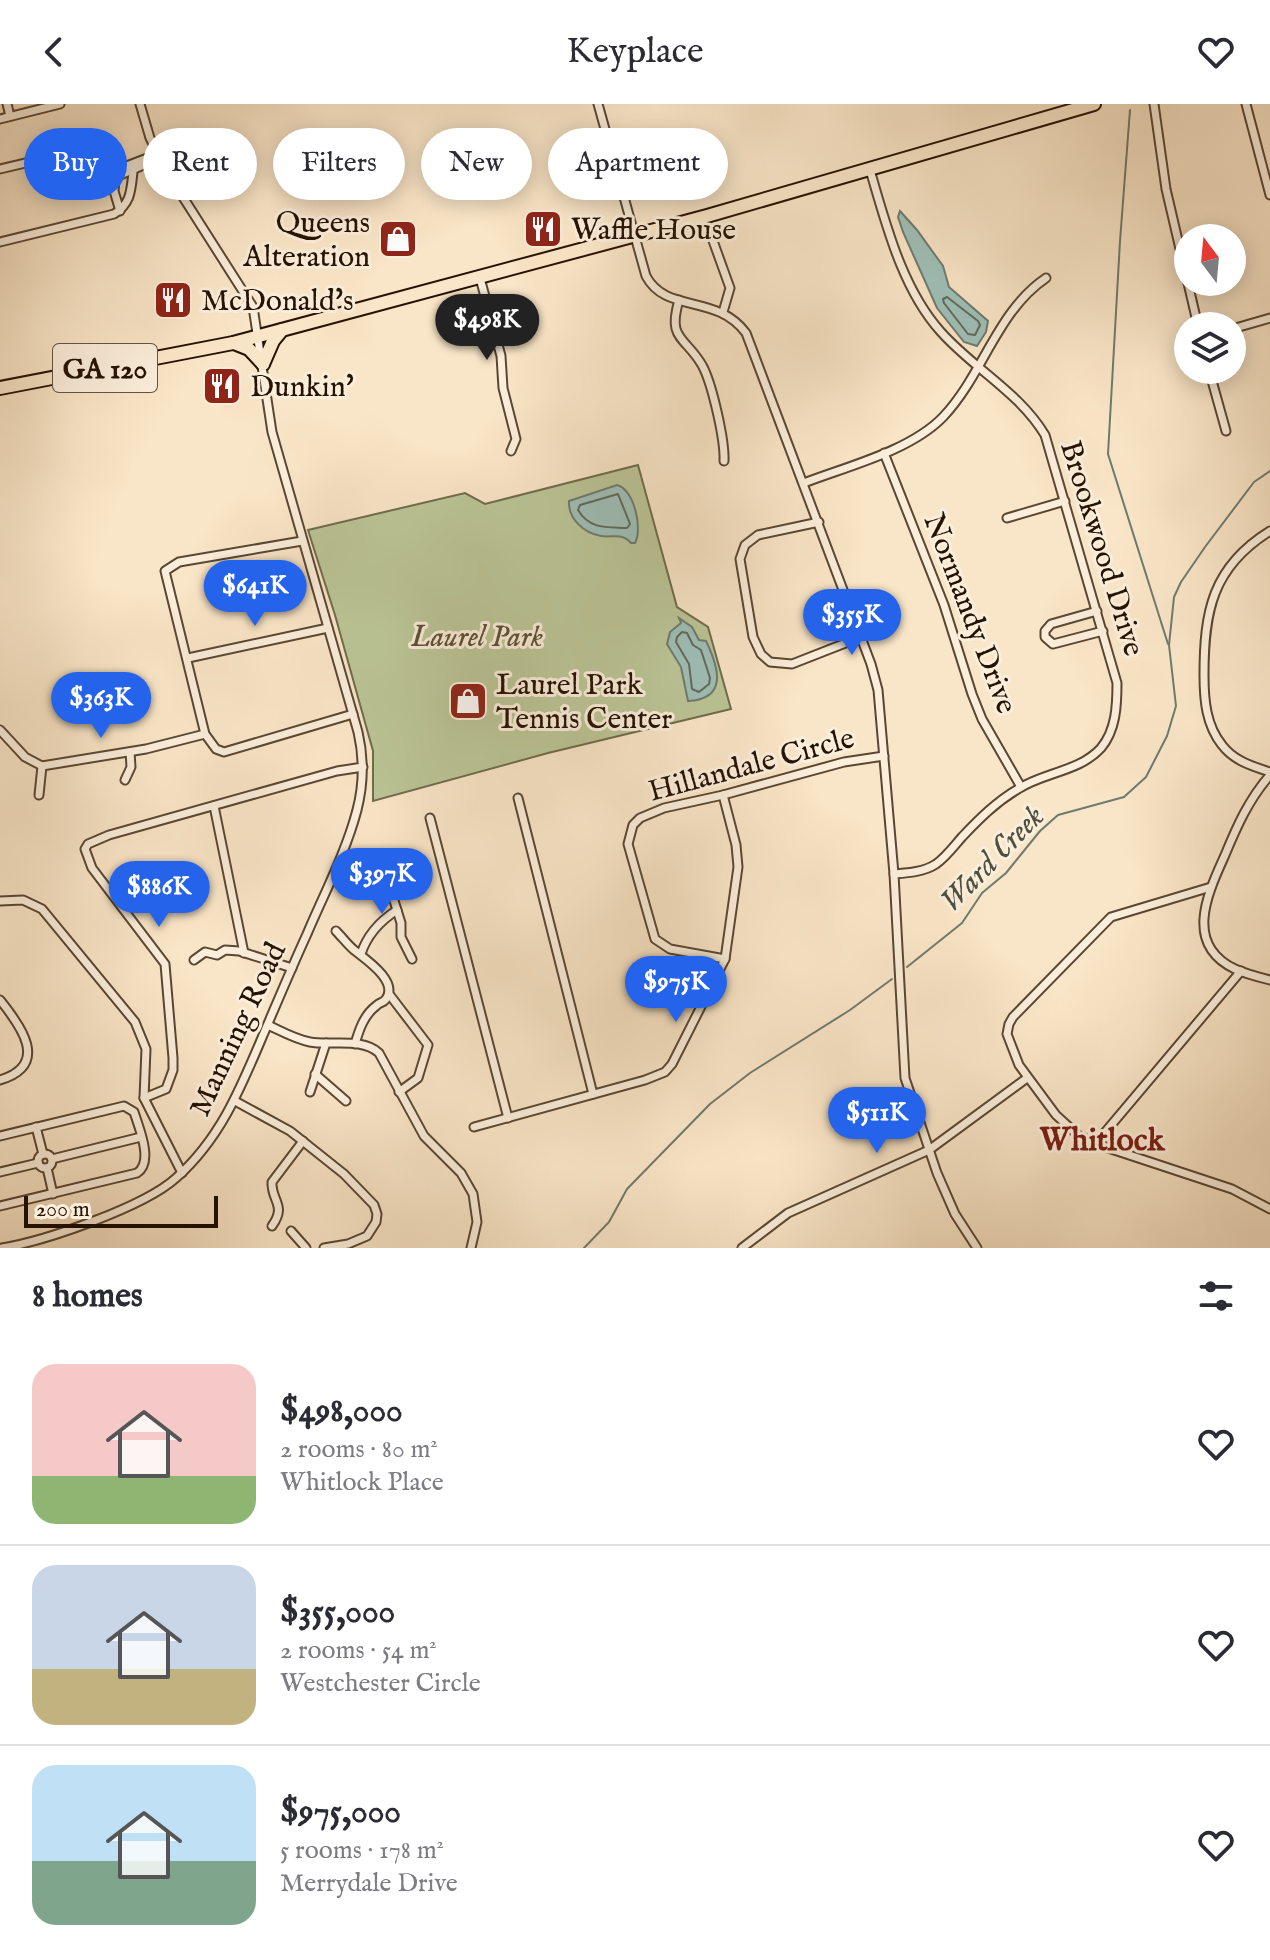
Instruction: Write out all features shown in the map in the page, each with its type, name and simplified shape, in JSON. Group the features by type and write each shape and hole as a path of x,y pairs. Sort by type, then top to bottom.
{"highway":[{"name":"GA 120","path":"0,388 233,343 633,236 1094,104"},
{"path":"233,343 249,349 263,364 273,341 282,330"}],"street":[{"path":"7,104 10,116"},
{"path":"0,119 60,104"},
{"name":"Manning Road","path":"140,104 149,128"},
{"path":"598,104 633,236 650,283 660,294 723,312 741,326 750,342 861,637 878,690 894,874 905,1078 955,1214 977,1248"},
{"path":"1154,104 1166,189 1195,312"},
{"path":"1246,104 1270,195"},
{"path":"0,169 24,163"},
{"path":"127,173 143,167"},
{"name":"Brookwood Drive","path":"870,170 910,285 924,311 942,334 1030,410 1045,435 1117,683 1117,707 1107,740 1089,759 1021,787 980,817 935,865 894,874"},
{"path":"0,242 120,211 130,197 133,172"},
{"path":"117,200 120,211"},
{"name":"Manning Road","path":"2,1248 131,1206 158,1192 182,1173 213,1139 235,1101 355,818 363,767 353,714 272,432 255,314 247,293 184,200"},
{"path":"712,238 730,288 723,312"},
{"path":"480,278 501,356 503,388 516,439 511,451"},
{"path":"804,483 884,453 923,434 943,417 1017,305 1046,278"},
{"path":"679,300 674,315 675,330 703,367 724,442 724,461"},
{"path":"1246,325 1270,318"},
{"path":"1213,384 1226,431"},
{"name":"Normandy Drive","path":"884,453 944,605 982,719 1021,787"},
{"path":"1007,518 1065,501"},
{"path":"819,522 758,535 750,539 742,551 742,578 756,647 765,659 782,665 861,637"},
{"path":"1270,531 1247,548 1225,576 1213,597 1204,636 1204,691 1214,733 1238,760 1270,773 1247,806 1203,911 1207,937 1222,960 1241,971 1270,980"},
{"path":"302,541 179,562 165,571 205,734 216,749 224,752 353,714"},
{"path":"1097,611 1051,624 1045,637 1053,644 1103,631"},
{"path":"188,658 328,628"},
{"path":"0,730 25,757 42,766 130,752 205,734"},
{"path":"125,780 131,767 130,752"},
{"name":"Hillandale Circle","path":"725,959 670,949 655,939 628,844 633,825 644,815 664,808 844,762 884,756"},
{"path":"39,795 42,766"},
{"path":"144,1098 166,1089 173,1070 165,964 92,868 85,849 88,844 109,835 337,771 363,767"},
{"path":"474,1127 665,1072 677,1055 725,959 738,867 734,836 723,795"},
{"path":"518,798 593,1094"},
{"path":"214,806 244,953"},
{"path":"430,818 508,1118"},
{"path":"381,859 401,923 401,937 412,959"},
{"path":"1211,887 1122,912 1105,921 1009,1024 1007,1034 1027,1078 1067,1127 1079,1136 1232,1189 1270,1209"},
{"path":"0,901 23,900 42,909 135,1022 146,1049 144,1098 182,1173"},
{"path":"361,954 379,923 397,910"},
{"path":"336,931 384,976 389,994 428,1045 418,1078 399,1092"},
{"path":"194,960 205,952 217,955 232,950 292,968"},
{"path":"1096,1143 1241,971"},
{"path":"355,1044 360,1026 374,1006 385,1001 389,994"},
{"path":"0,1000 23,1029 28,1042 28,1053 17,1073 0,1080"},
{"path":"268,1025 303,1040 355,1044 379,1053 424,1136 461,1173 473,1194 477,1222 471,1248"},
{"path":"310,1092 326,1043"},
{"path":"315,1074 346,1101"},
{"path":"742,1248 788,1213 830,1191 929,1150 1027,1078"},
{"path":"235,1101 290,1131 344,1174 374,1205 376,1222 367,1236 348,1244 324,1248"},
{"path":"0,1136 124,1106 134,1112 146,1160 141,1171 0,1206"},
{"path":"36,1127 43,1154"},
{"path":"52,1159 141,1137"},
{"path":"272,1226 279,1211 279,1202 272,1182 303,1141"},
{"path":"38,1163 38,1158 43,1154 50,1155 51,1166 47,1168"},
{"path":"38,1163 47,1168"},
{"path":"0,1172 38,1163"},
{"path":"47,1168 53,1194"},
{"path":"291,1231 306,1248"}],"green space":[{"name":"Laurel Park","path":"638,465 677,607 708,627 731,709 548,753 373,801 373,751 308,530 465,493 485,504"}],"water":[{"path":"900,211 943,266 949,287 988,321 986,332 977,346 964,342 937,308 903,232 898,217"},
{"path":"617,485 628,494 635,510 638,529 635,543 620,536 601,536 589,532 578,524 569,508 569,501"},
{"path":"679,618 692,627 699,640 706,641 717,671 715,688 710,695 701,699 688,701 681,667 667,644 670,632 681,623"}],"waterway":[{"path":"1130,110 1108,454 1168,644"},
{"name":"Ward Creek","path":"907,967 962,923 982,893 1006,873 1040,831 1058,815 1124,797 1146,777 1167,736 1176,706 1169,645 1174,597 1205,547 1254,482 1270,471"},
{"name":"Ward Creek","path":"584,1248 609,1222 627,1189 710,1104 750,1073 850,1010 892,979"}],"place":[{"name":"Waffle House","path":"543,229"},
{"name":"Queens Alteration","path":"398,239"},
{"name":"McDonald's","path":"173,300"},
{"name":"Dunkin'","path":"222,386"},
{"name":"Laurel Park Tennis Center","path":"468,701"}],"district":[{"name":"Whitlock","path":"1102,1139"}]}
